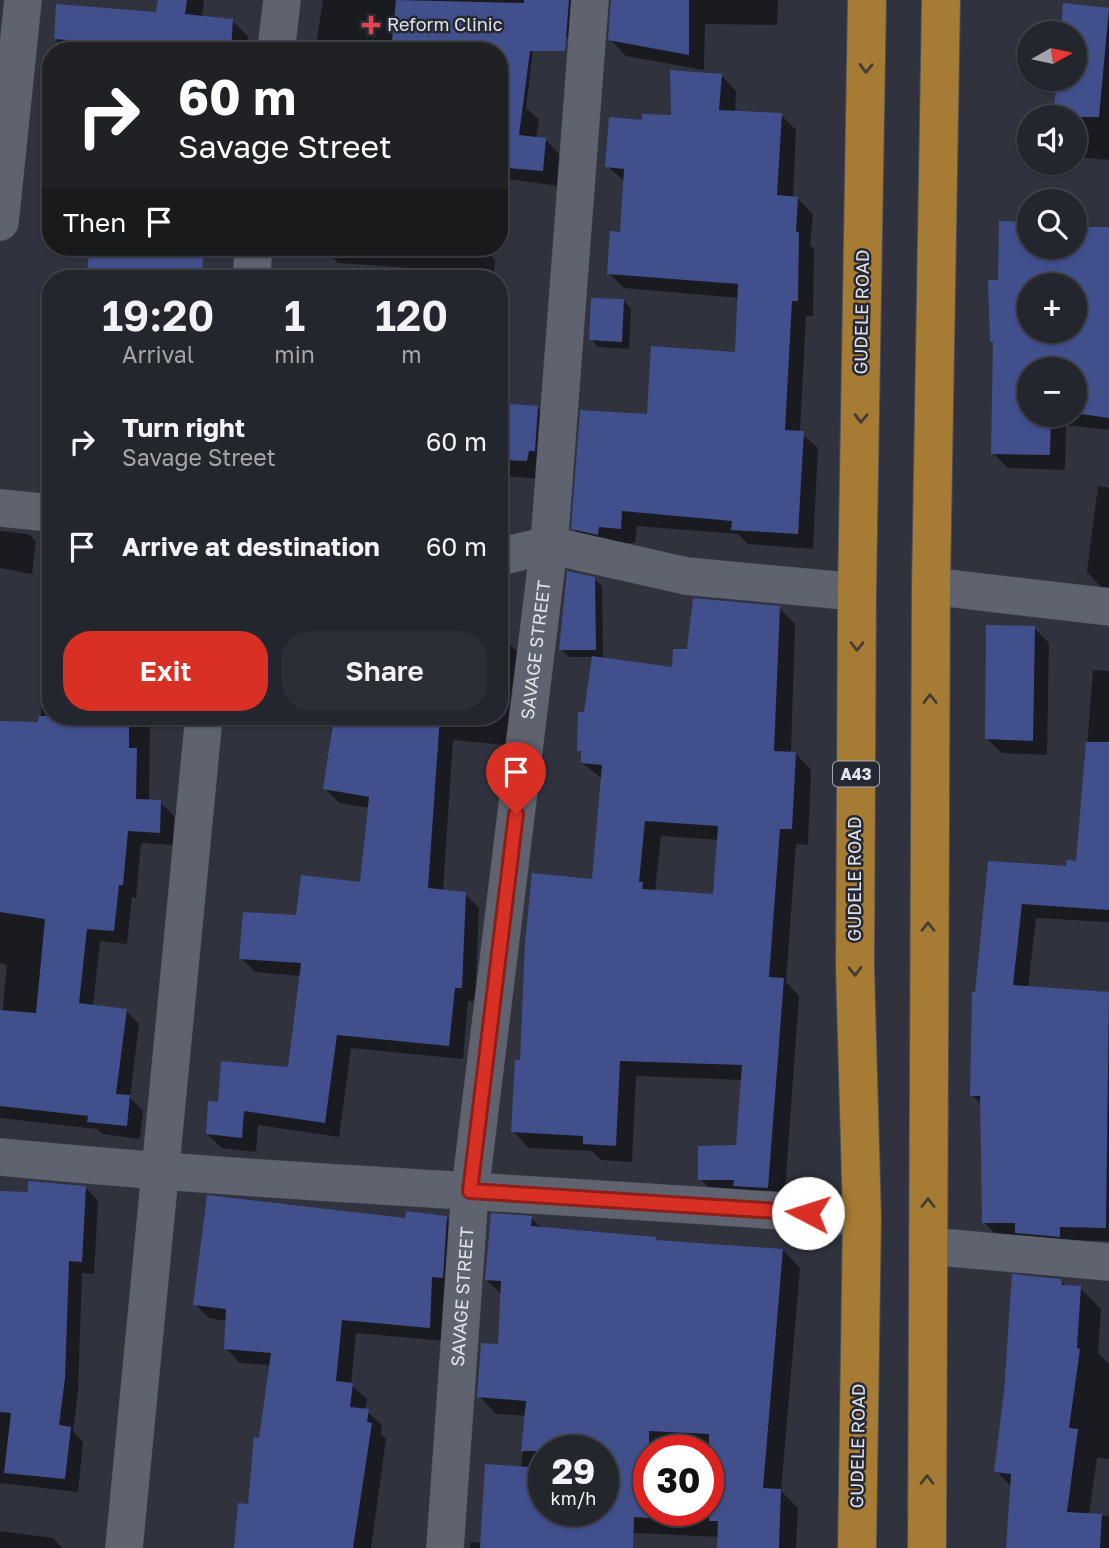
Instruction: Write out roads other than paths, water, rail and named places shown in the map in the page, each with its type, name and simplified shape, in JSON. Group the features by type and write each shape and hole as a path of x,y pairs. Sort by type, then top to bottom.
{"highway":[{"name":"GUDELE ROAD","path":"857,1548 862,1217 855,967 857,592 867,0"},
{"path":"927,1548 931,586 941,0"}],"street":[{"path":"0,222 23,0"},
{"path":"277,42 282,0"},
{"name":"SAVAGE STREET","path":"445,1548 470,1191 549,545 590,0"},
{"path":"0,508 42,512"},
{"path":"508,555 549,545 686,576 857,592"},
{"path":"931,586 1109,607"},
{"path":"124,1548 203,725"},
{"path":"0,1157 158,1173 862,1217"},
{"path":"928,1245 1109,1262"}],"place":[{"name":"Reform Clinic","path":"371,25"}]}
